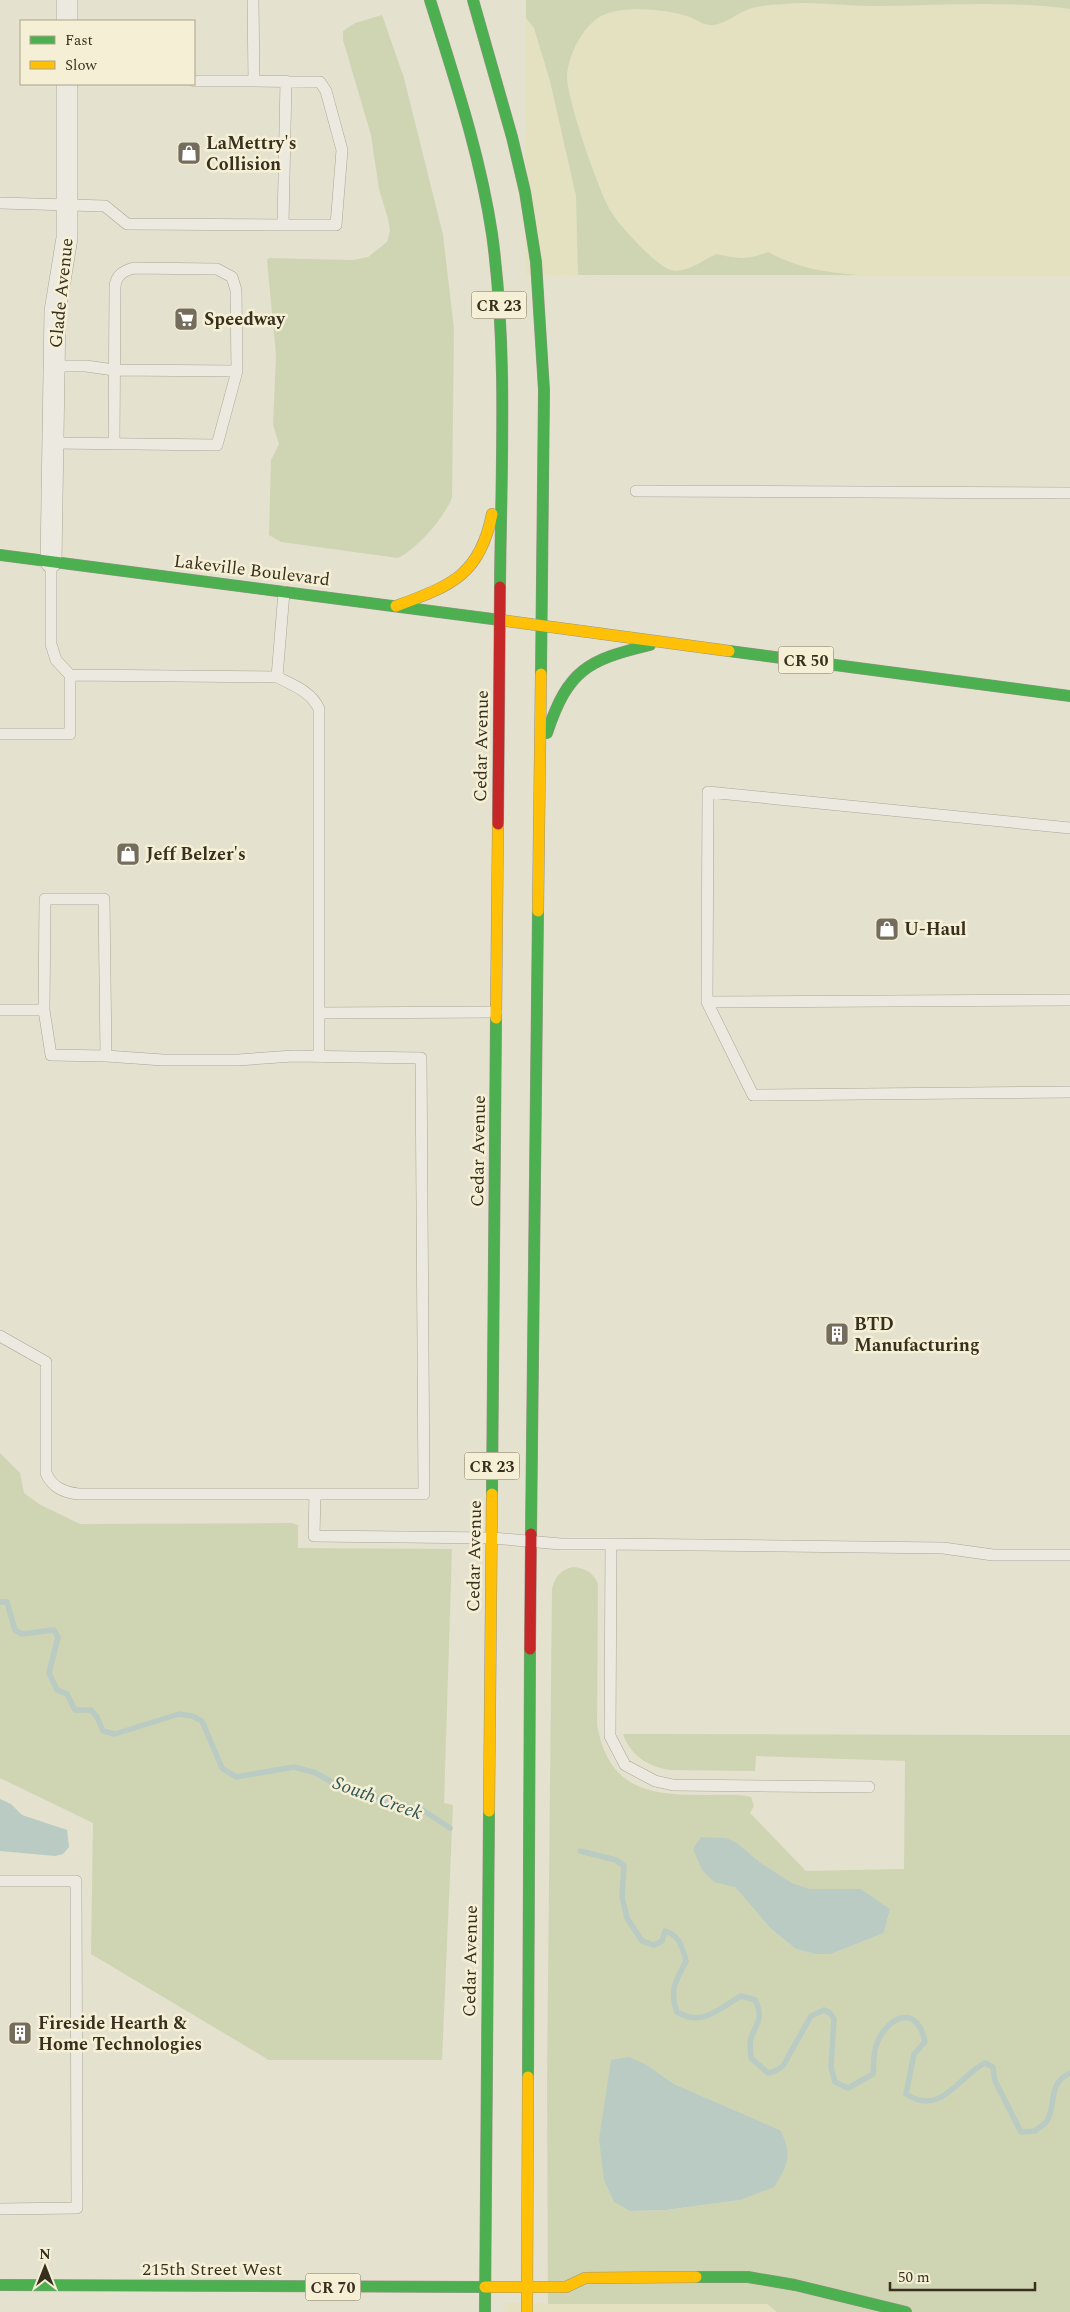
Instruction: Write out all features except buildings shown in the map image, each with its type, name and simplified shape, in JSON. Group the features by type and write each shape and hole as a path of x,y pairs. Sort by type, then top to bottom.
{"main road":[{"name":"CR 23","path":"430,0 469,126 489,217 496,273 502,354 500,620"},
{"name":"CR 23","path":"473,0 512,132 530,221 536,267 544,390 531,1542 527,2312"},
{"path":"396,606 443,588 464,575 484,545 502,479"},
{"name":"Lakeville Boulevard","path":"0,555 500,620"},
{"name":"CR 50","path":"500,620 669,641 1070,696"},
{"name":"Cedar Avenue","path":"485,2312 500,620"},
{"path":"540,760 555,705 568,684 580,670 598,658 669,641"},
{"name":"215th Street West","path":"0,2285 527,2288 566,2287 585,2278 748,2277 795,2285 906,2312"}],"street":[{"path":"67,0 67,20"},
{"name":"Glade Avenue","path":"51,562 55,311 66,248 67,85"}],"lane":[{"path":"253,0 254,81"},
{"path":"0,203 105,206 127,224 336,225 342,150 326,91 320,82 195,81"},
{"path":"283,225 286,81"},
{"path":"54,442 114,444 217,445 237,371 235,282 223,270 134,268 126,270 119,276 115,287 114,444"},
{"path":"54,366 86,366 114,370 237,371"},
{"path":"636,491 1070,494"},
{"path":"0,734 70,734 70,675 56,660 51,644 51,562"},
{"path":"277,677 284,592"},
{"path":"70,675 277,677 316,700 319,709 319,1057"},
{"path":"1041,692 1070,706"},
{"path":"1070,828 708,792 707,1002 753,1095 1070,1092"},
{"path":"0,1336 46,1362 46,1473 49,1480 61,1490 78,1494 424,1494 421,1058 293,1056 238,1060 163,1060 51,1055 44,1010 45,899 104,899 106,1056"},
{"path":"707,1002 1070,1000"},
{"path":"0,1010 44,1010"},
{"path":"319,1013 496,1012"},
{"path":"315,1494 314,1536 492,1538 531,1542 611,1544 943,1548 993,1555 1070,1555"},
{"path":"611,1544 610,1736 625,1765 655,1781 673,1784 869,1788"},
{"path":"0,1881 76,1881 76,2208 0,2209"}],"shaded area":[{"path":"526,0 1070,0 1070,276 526,275"},
{"path":"0,1799 11,1804 22,1815 67,1830 69,1847 63,1854 55,1856 0,1851"},
{"path":"701,1837 726,1838 737,1843 761,1863 792,1883 811,1889 861,1889 890,1909 884,1933 831,1954 815,1954 796,1949 771,1929 735,1887 714,1882 702,1870 693,1849"},
{"path":"629,2057 647,2065 674,2084 780,2130 788,2153 783,2172 774,2187 740,2200 666,2210 630,2211 614,2202 604,2180 599,2139 611,2060"},
{"path":"505,2303 1070,2304 1070,2312 505,2312"}],"green space":[{"path":"526,0 1070,0 1070,9 996,4 871,6 795,3 752,8 714,25 678,14 644,9 620,10 601,16 582,34 570,58 567,75 568,86 584,145 606,202 616,219 639,245 664,267 676,271 700,263 716,254 742,258 768,252 812,269 860,275 578,275 576,196 550,81 534,28 526,18"},
{"path":"382,15 404,78 443,235 454,329 452,497 444,513 430,532 413,548 398,558 281,542 269,535 271,460 279,444 273,425 276,355 267,260 269,258 353,260 368,257 387,242 390,231 379,189 371,135 343,40 343,31 355,23"},
{"path":"0,1453 20,1473 24,1493 39,1504 80,1524 292,1523 298,1525 298,1548 452,1549 444,1803 453,1805 442,2060 269,2060 91,1954 93,1823 0,1778"},
{"path":"573,1567 588,1571 594,1576 598,1584 597,1725 603,1748 612,1765 624,1777 638,1786 654,1791 672,1794 751,1797 754,1806 750,1813 806,1871 904,1869 905,1761 756,1756 755,1771 670,1770 654,1766 641,1759 630,1748 623,1734 1070,1735 1070,2312 777,2312 767,2304 548,2304 547,2085 552,1589 559,1575","holes":["701,1837 737,1843 761,1863 792,1883 811,1889 861,1889 890,1909 884,1933 831,1954 815,1954 796,1949 771,1929 735,1887","611,2061 647,2065 674,2084 780,2130 740,2200 666,2210 630,2211 606,2100"]}],"waterway":[{"name":"South Creek","path":"0,1602 7,1602 15,1630 22,1634 54,1630 58,1637 49,1673 57,1690 67,1694 75,1710 91,1710 97,1717 103,1731 115,1734 179,1714 192,1716 202,1721 222,1768 236,1777 294,1767 316,1773 344,1789 424,1811 450,1828"},
{"name":"South Creek","path":"580,1851 616,1860 624,1866 622,1897 627,1918 642,1941 654,1945 662,1941 665,1931 680,1942 686,1961 675,1985 674,1997 677,2012 695,2018 703,2017 717,2011 741,1996 755,2000 759,2016 750,2040 751,2058 768,2073 783,2066 811,2016 824,2010 830,2013 834,2019 831,2067 835,2082 848,2088 873,2074 875,2050 882,2033 889,2025 903,2018 910,2018 916,2022 925,2042 914,2054 906,2094 919,2100 930,2101 939,2098 985,2063 993,2067 995,2081 1021,2132 1035,2131 1047,2121 1055,2088 1063,2077 1070,2073"}],"traffic: fast":[{"path":"430,0 457,87 481,175 492,234 497,278 502,366 500,587"},
{"path":"473,0 512,137 525,192 536,262 544,390 541,674"},
{"path":"0,555 500,620"},
{"path":"547,733 563,695 572,681 583,671 610,656 650,645"},
{"path":"729,651 1070,696"},
{"path":"531,1534 538,911"},
{"path":"492,1494 496,1018"},
{"path":"528,2077 530,1649"},
{"path":"485,2312 489,1811"},
{"path":"696,2277 748,2277 795,2285 906,2312"},
{"path":"0,2285 485,2287"}],"traffic: slow":[{"path":"396,606 432,592 460,576 480,552 487,535 492,514"},
{"path":"500,620 729,651"},
{"path":"538,911 541,674"},
{"path":"496,1018 498,824"},
{"path":"489,1811 492,1494"},
{"path":"527,2312 528,2077"},
{"path":"485,2287 566,2287 585,2278 696,2277"}],"traffic: jam":[{"path":"498,824 500,587"},
{"path":"530,1649 531,1534"}],"place":[{"name":"LaMettry's Collision","path":"189,153"},
{"name":"Speedway","path":"186,319"},
{"name":"Jeff Belzer's","path":"128,854"},
{"name":"U-Haul","path":"887,929"},
{"name":"BTD Manufacturing","path":"837,1334"},
{"name":"Fireside Hearth & Home Technologies","path":"20,2033"}]}
